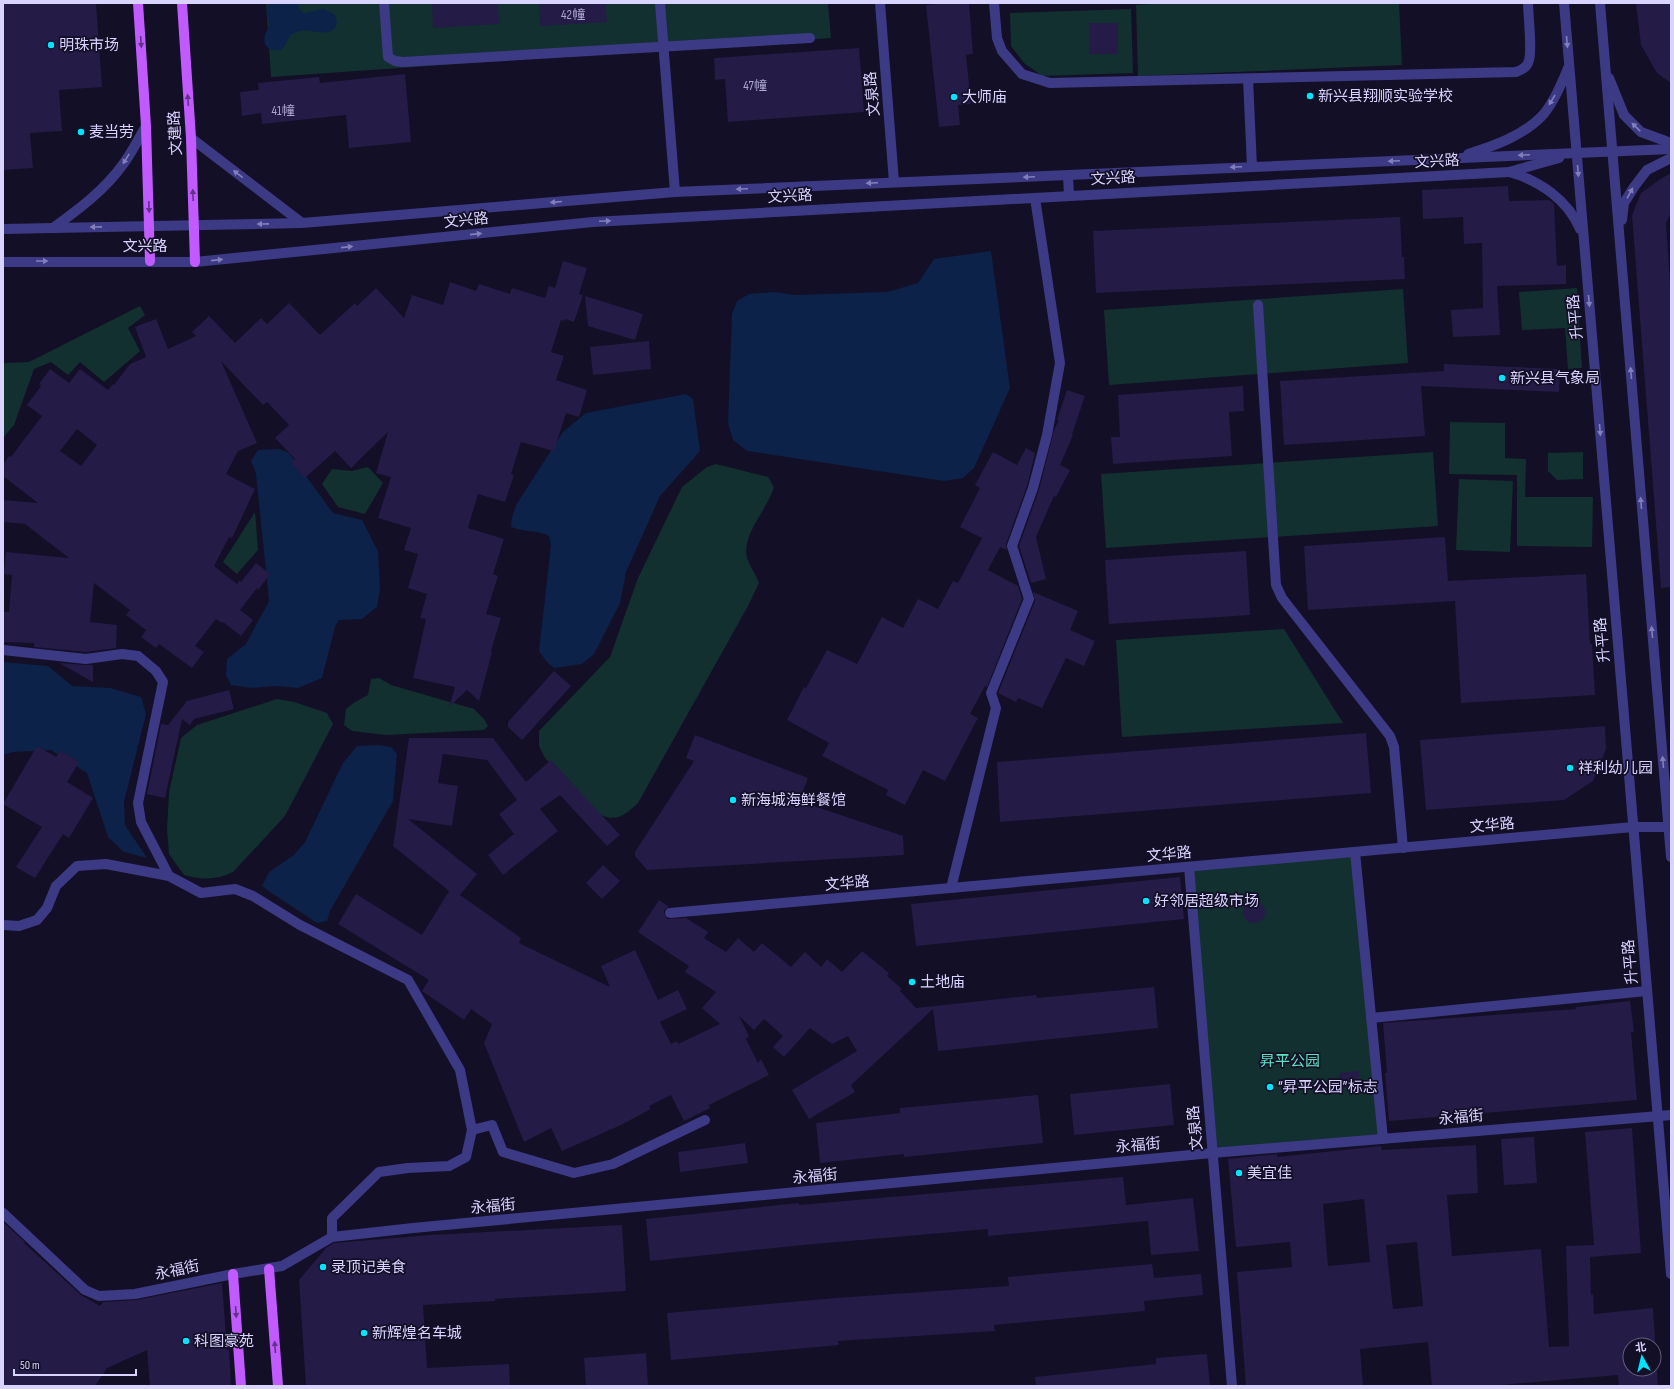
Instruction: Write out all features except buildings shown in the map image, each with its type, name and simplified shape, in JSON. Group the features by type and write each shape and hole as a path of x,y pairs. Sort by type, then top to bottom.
{"main road":[{"name":"文建路","path":"138,3 146,126 150,261"},
{"name":"文建路","path":"182,3 191,138 195,262"},
{"path":"269,1268 278,1386"},
{"path":"233,1274 241,1386"}],"street":[{"path":"384,3 388,57 394,61 419,61 810,38"},
{"path":"660,3 675,192"},
{"name":"文泉路","path":"880,3 894,182"},
{"path":"994,3 997,38 1002,52 1022,74 1050,83 1516,72 1523,69 1529,62 1528,3"},
{"name":"升平路","path":"1564,3 1671,1274"},
{"path":"1600,3 1670,827 1671,857"},
{"path":"1457,158 1490,147 1521,133 1542,116 1562,82 1569,65"},
{"path":"1605,69 1624,115 1641,132 1671,143"},
{"path":"1248,79 1252,167"},
{"path":"53,228 86,204 108,183 124,164 146,126"},
{"path":"191,138 302,223"},
{"name":"文兴路","path":"3,229 302,223 675,192 1671,149"},
{"name":"文兴路","path":"3,262 195,262 593,222 1509,172 1577,153"},
{"path":"1620,244 1624,203 1647,170 1671,158"},
{"path":"1509,172 1522,176 1555,195 1575,218 1584,239"},
{"path":"1068,176 1069,196"},
{"path":"950,888 996,708 991,693 1029,599 1012,546 1033,488 1046,435 1060,363 1035,198"},
{"path":"1258,305 1276,585 1282,598 1390,736 1394,747 1402,848"},
{"path":"3,650 86,659 122,654 138,656 156,671 163,682 138,803 141,822 169,876"},
{"name":"文华路","path":"670,914 1633,827 1670,827"},
{"path":"1355,852 1383,1139"},
{"path":"3,925 19,926 37,920 47,908 56,886 78,866 106,864 169,876 201,893 235,889 253,896 300,926 408,980 460,1070 472,1130 466,1157 449,1166 408,1168 380,1172 332,1218 332,1237"},
{"name":"文泉路","path":"1189,867 1232,1386"},
{"path":"1371,1018 1647,991"},
{"name":"永福街","path":"3,1213 85,1290 99,1296 135,1294 233,1274 282,1266 332,1237 413,1228 1212,1153 1671,1115"},
{"path":"472,1130 492,1125 503,1152 574,1172 612,1164 705,1120"}],"green space":[{"path":"266,3 828,3 831,38 271,77"},
{"path":"1168,3 1399,3 1402,65 1138,76 1136,5"},
{"path":"1131,9 1133,73 1042,76 1024,63 1011,46 1010,13"},
{"path":"1577,288 1582,368 1568,369 1565,328 1522,330 1519,292"},
{"path":"1403,289 1408,363 1109,385 1104,310"},
{"path":"140,306 145,315 128,328 140,351 104,382 80,362 68,375 51,362 34,369 14,425 3,438 3,363 29,362"},
{"path":"1450,422 1505,423 1505,458 1526,459 1525,497 1593,497 1592,547 1517,546 1517,475 1449,474"},
{"path":"1433,452 1438,526 1106,548 1101,474"},
{"path":"1583,452 1583,479 1557,480 1548,471 1548,453"},
{"path":"716,464 768,477 774,487 751,531 746,549 747,558 759,583 748,606 638,803 629,811 620,816 615,818 605,817 599,814 545,758 539,746 539,731 610,657 638,578 682,487 707,467"},
{"path":"368,467 383,483 365,514 338,507 322,484 332,469 352,471"},
{"path":"1459,479 1513,481 1510,552 1456,550"},
{"path":"255,512 258,550 237,574 223,562"},
{"path":"1284,629 1343,723 1122,737 1116,640"},
{"path":"379,678 391,685 474,709 484,719 488,726 484,730 386,735 352,731 344,725 346,709 368,695 371,679"},
{"path":"277,699 294,702 327,713 333,724 285,816 233,872 215,878 197,878 184,875 169,854 167,829 169,792 181,738 197,725"},
{"name":"昇平公园","path":"1355,852 1383,1139 1212,1153 1189,867"}],"water":[{"path":"269,3 298,3 300,10 304,13 324,9 334,14 337,21 335,28 331,31 323,33 305,30 300,31 289,37 282,49 274,50 268,48 264,40 269,25 267,11"},
{"path":"991,251 1010,388 974,468 963,478 944,481 747,451 733,440 728,423 732,314 737,301 749,294 775,292 794,295 887,292 918,283 934,259"},
{"path":"686,394 693,399 700,451 660,496 626,572 620,603 594,654 582,664 554,668 547,662 539,651 551,545 549,536 511,527 516,505 563,432 586,413"},
{"path":"279,449 289,453 333,513 362,520 378,551 380,589 377,607 362,619 339,620 335,627 322,678 298,688 277,686 251,688 231,685 226,675 227,659 246,644 269,601 256,474 251,461 258,450"},
{"path":"3,662 48,666 72,686 110,688 141,697 146,714 124,802 125,825 147,858 124,852 108,837 87,773 51,750 13,752 3,755"},
{"path":"378,745 391,747 397,754 393,801 330,911 327,921 317,923 262,886 269,872 294,855 305,842 343,763 357,746"}],"place":[{"name":"明珠市场","path":"51,45"},
{"name":"新兴县翔顺实验学校","path":"1310,96"},
{"name":"大师庙","path":"954,97"},
{"name":"麦当劳","path":"81,132"},
{"name":"新兴县气象局","path":"1502,378"},
{"name":"祥利幼儿园","path":"1570,768"},
{"name":"新海城海鲜餐馆","path":"733,800"},
{"name":"好邻居超级市场","path":"1146,901"},
{"name":"土地庙","path":"912,982"},
{"name":"“昇平公园”标志","path":"1270,1087"},
{"name":"美宜佳","path":"1239,1173"},
{"name":"录顶记美食","path":"323,1267"},
{"name":"新辉煌名车城","path":"364,1333"},
{"name":"科图豪苑","path":"186,1341"}]}
